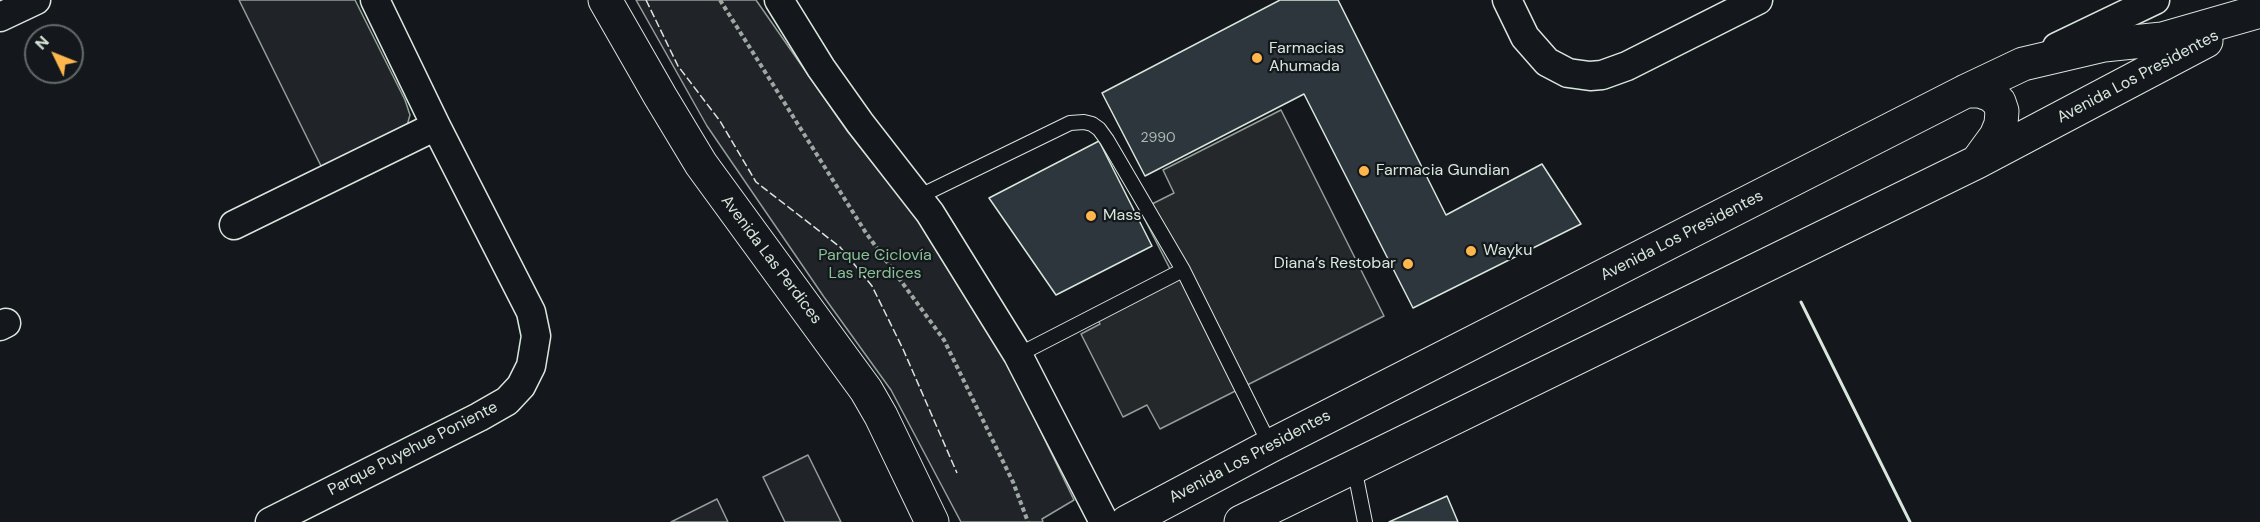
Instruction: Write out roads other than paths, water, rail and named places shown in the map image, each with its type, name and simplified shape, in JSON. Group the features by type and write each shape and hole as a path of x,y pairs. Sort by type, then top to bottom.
{"street":[{"path":"0,17 36,0"},
{"name":"Parque Puyehue Poniente","path":"270,522 507,401 521,386 531,366 536,336 531,312 375,0"},
{"name":"Avenida Las Perdices","path":"605,0 701,164 866,390 882,416 932,522"},
{"path":"779,0 821,68 930,213 1018,355 1104,522"},
{"path":"1507,0 1525,37 1547,62 1568,73 1590,76 1602,75 1628,66 1758,0"},
{"path":"2023,64 2155,0"},
{"name":"Avenida Los Presidentes","path":"1127,522 1270,446 2023,64 2104,45 2162,39 2260,12"},
{"name":"Avenida Los Presidentes","path":"1241,522 1977,162 2260,12"},
{"path":"1966,91 1980,91 1990,95 1999,102 2002,111 2001,124 1996,136 1977,162"},
{"path":"234,225 436,126"}],"lane":[{"path":"918,197 1070,123 1084,122 1099,129 1183,270 1270,446"},
{"path":"1018,355 1183,270"},
{"path":"1354,467 1365,522"}],"place":[{"name":"Farmacias Ahumada","path":"1257,58"},
{"name":"Farmacia Gundian","path":"1364,171"},
{"name":"Mass","path":"1091,216"},
{"name":"Wayku","path":"1471,251"},
{"name":"Diana’s Restobar","path":"1408,264"}],"park label":[{"name":"Parque Ciclovía Las Perdices","path":"875,265"}]}
